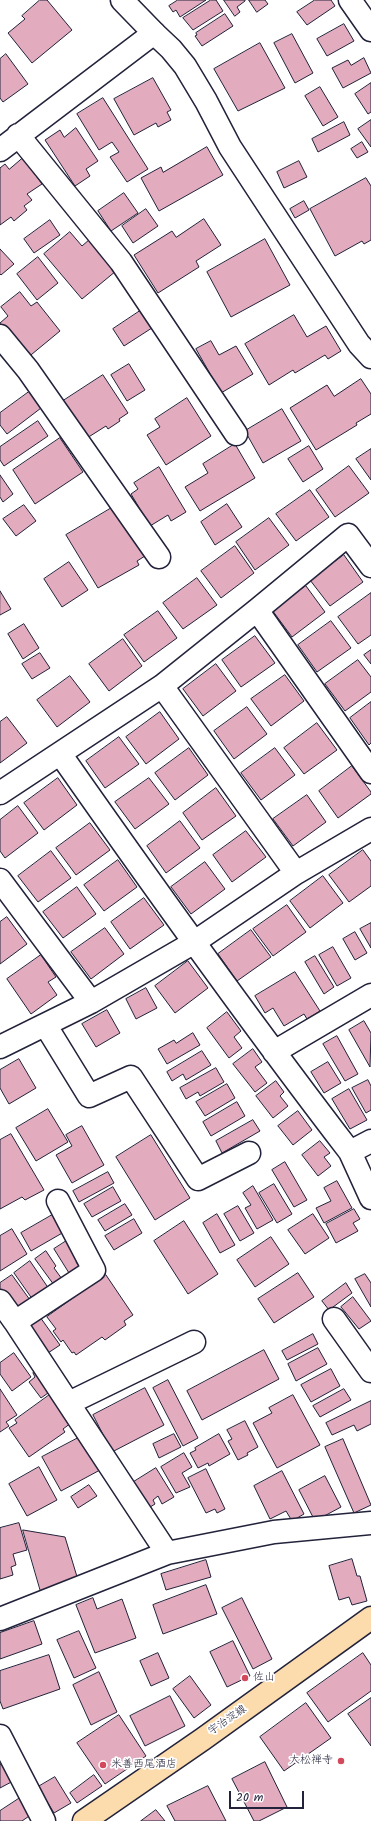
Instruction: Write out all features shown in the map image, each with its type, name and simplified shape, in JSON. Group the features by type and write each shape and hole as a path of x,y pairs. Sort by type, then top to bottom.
{"main road":[{"name":"宇治淀線","path":"84,1821 371,1618"}],"street":[{"path":"122,0 171,49 185,66 206,101 230,147 359,344 371,357"},
{"path":"350,0 371,30"},
{"path":"0,150 154,33"},
{"path":"18,135 122,262 236,434"},
{"path":"0,336 28,370 159,557"},
{"path":"0,793 61,755 162,686 348,535 371,566"},
{"path":"257,610 371,772"},
{"path":"162,686 296,873"},
{"path":"61,755 193,943 350,1152 371,1198"},
{"path":"0,1048 91,1002 193,943 296,873 371,829"},
{"path":"0,880 91,1002"},
{"path":"274,1052 371,995"},
{"path":"46,1026 89,1096 131,1077 198,1179 250,1153"},
{"path":"350,1152 371,1141"},
{"path":"16,1322 94,1270 58,1201"},
{"path":"0,1301 16,1322 167,1553"},
{"path":"334,1319 364,1347 371,1371"},
{"path":"69,1404 194,1342"},
{"path":"0,1619 167,1553 274,1532 371,1523"},
{"path":"0,1736 44,1821"}],"building":[{"path":"40,0 47,0 72,30 32,63 8,33 25,19 22,16"},
{"path":"178,0 206,0 180,17 176,10 173,12 169,6"},
{"path":"211,0 216,0 223,11 193,30 183,18"},
{"path":"224,0 245,1 237,7 240,12 235,16"},
{"path":"249,0 265,0 268,4 257,12"},
{"path":"315,0 331,0 335,6 307,25 297,12"},
{"path":"225,14 233,26 202,46 195,36 197,35 196,33"},
{"path":"344,24 354,41 327,56 317,39"},
{"path":"292,34 313,73 295,83 274,43"},
{"path":"260,43 285,88 238,111 214,69"},
{"path":"6,54 28,84 3,102 0,98 0,59"},
{"path":"364,58 371,73 343,88 332,68 348,60 351,65"},
{"path":"153,78 171,110 167,112 171,120 158,127 156,123 134,135 114,99"},
{"path":"371,83 371,112 368,114 355,94"},
{"path":"320,87 338,117 323,126 305,96"},
{"path":"103,98 148,169 127,182 110,157 119,152 112,142 99,150 77,114"},
{"path":"371,120 371,147 358,129"},
{"path":"344,122 350,135 318,152 312,139"},
{"path":"76,128 98,161 86,169 90,176 75,186 45,140 60,130 64,137"},
{"path":"362,142 368,152 357,158 351,149"},
{"path":"207,147 223,175 159,211 141,178 161,167 163,172"},
{"path":"23,158 42,184 27,194 32,200 24,206 27,210 14,221 11,217 0,225 0,168 5,164 9,169"},
{"path":"299,161 307,177 284,188 277,172"},
{"path":"366,178 371,186 371,240 364,244 362,241 335,256 310,209"},
{"path":"124,193 138,213 111,231 98,211"},
{"path":"304,201 309,210 295,218 290,209"},
{"path":"146,209 158,226 133,243 122,226"},
{"path":"204,219 221,245 196,261 199,267 158,293 134,255 172,231 176,237"},
{"path":"50,220 60,235 34,253 24,239"},
{"path":"70,232 82,246 90,239 116,271 82,299 44,254"},
{"path":"265,239 290,285 231,317 207,272"},
{"path":"0,249 14,264 1,275 0,274"},
{"path":"38,257 58,283 37,300 17,274"},
{"path":"20,292 31,306 37,302 60,331 26,359 0,327 0,323 8,316 1,307"},
{"path":"143,309 155,326 124,346 113,329"},
{"path":"294,315 307,337 326,326 341,351 328,359 325,355 295,373 293,370 269,385 245,344"},
{"path":"211,341 219,355 236,346 253,374 221,393 196,349"},
{"path":"129,364 145,390 127,401 111,375"},
{"path":"103,375 128,413 119,419 120,421 108,429 106,426 87,438 63,401"},
{"path":"361,379 371,394 371,414 356,423 357,425 316,450 290,408 327,385 334,396"},
{"path":"33,389 45,405 7,434 0,425 0,413"},
{"path":"187,398 211,436 166,465 147,435 160,427 155,419"},
{"path":"282,409 301,441 263,463 245,431"},
{"path":"38,421 48,436 4,466 0,460 0,447"},
{"path":"60,438 83,472 35,504 13,470"},
{"path":"235,444 255,478 200,511 185,487 208,473 203,464"},
{"path":"309,446 323,469 303,482 288,459"},
{"path":"371,449 371,480 356,459"},
{"path":"349,466 369,493 335,517 316,490"},
{"path":"159,467 186,512 171,521 168,515 150,526 131,494 138,489 134,483"},
{"path":"0,475 13,494 3,502 0,497"},
{"path":"310,490 329,517 296,541 276,514"},
{"path":"227,504 242,527 215,545 201,522"},
{"path":"24,505 36,521 16,536 3,519"},
{"path":"115,506 145,556 137,561 139,565 98,588 66,535"},
{"path":"269,518 289,545 255,570 236,542"},
{"path":"235,546 254,573 221,598 201,571"},
{"path":"344,555 363,582 330,606 310,580"},
{"path":"69,562 88,590 62,607 44,579"},
{"path":"197,578 217,605 183,629 163,603"},
{"path":"306,586 325,612 292,637 272,610"},
{"path":"0,591 11,609 0,615"},
{"path":"371,593 371,635 358,644 338,617"},
{"path":"158,611 177,638 144,662 124,635"},
{"path":"331,621 351,648 317,672 298,645"},
{"path":"24,624 39,648 23,659 8,634"},
{"path":"255,636 275,663 241,687 222,660"},
{"path":"123,639 142,666 109,691 89,664"},
{"path":"371,650 371,664 364,655"},
{"path":"40,653 50,668 32,679 22,664"},
{"path":"358,660 371,677 371,692 345,711 325,684"},
{"path":"216,664 236,691 203,716 183,689"},
{"path":"285,675 304,701 271,726 251,699"},
{"path":"70,676 90,702 57,727 37,700"},
{"path":"371,702 371,743 369,745 350,718"},
{"path":"247,707 267,734 234,759 214,731"},
{"path":"160,712 179,739 146,764 126,737"},
{"path":"7,717 27,743 0,763 0,722"},
{"path":"317,723 337,750 304,774 284,748"},
{"path":"119,737 139,764 105,788 86,761"},
{"path":"189,748 208,775 175,800 155,773"},
{"path":"275,748 295,775 261,800 241,773"},
{"path":"352,766 371,794 338,818 319,791"},
{"path":"58,778 77,805 44,830 24,803"},
{"path":"149,778 169,804 135,829 115,802"},
{"path":"216,788 236,816 202,840 183,813"},
{"path":"307,795 326,822 293,846 273,819"},
{"path":"18,806 38,833 5,858 0,851 0,820"},
{"path":"180,821 200,848 166,873 147,846"},
{"path":"90,823 110,850 76,875 56,848"},
{"path":"246,831 266,857 232,882 213,855"},
{"path":"363,850 371,861 371,886 349,902 329,875"},
{"path":"51,851 71,878 38,902 18,876"},
{"path":"118,860 137,887 104,911 84,885"},
{"path":"205,862 225,889 191,914 171,887"},
{"path":"323,876 343,903 310,928 290,901"},
{"path":"77,887 96,914 63,938 43,912"},
{"path":"144,898 164,925 130,949 111,922"},
{"path":"287,905 306,932 273,956 253,929"},
{"path":"7,917 27,944 0,964 0,922"},
{"path":"371,923 371,948 360,929"},
{"path":"105,928 124,954 91,979 71,952"},
{"path":"251,930 271,957 237,981 218,954"},
{"path":"355,932 367,953 355,960 343,939"},
{"path":"333,947 351,978 337,986 319,955"},
{"path":"41,955 56,977 48,982 57,995 31,1014 7,979"},
{"path":"315,956 334,987 324,994 305,962"},
{"path":"188,961 208,988 175,1013 155,986"},
{"path":"295,972 320,1011 307,1019 304,1014 284,1026 273,1008 265,1013 255,996"},
{"path":"146,988 157,1008 136,1019 126,999"},
{"path":"107,1010 120,1033 96,1047 82,1024"},
{"path":"227,1012 241,1031 234,1037 242,1048 229,1058 207,1028"},
{"path":"364,1021 371,1033 370,1067 349,1030"},
{"path":"193,1033 200,1045 167,1064 158,1049 174,1040 176,1043"},
{"path":"337,1036 358,1074 345,1081 323,1044"},
{"path":"253,1049 262,1062 255,1067 267,1083 255,1092 233,1064"},
{"path":"202,1051 211,1065 186,1080 183,1074 172,1081 167,1072"},
{"path":"19,1059 36,1088 9,1104 0,1088 0,1070"},
{"path":"328,1062 341,1083 324,1093 311,1072"},
{"path":"216,1068 224,1082 200,1096 198,1092 186,1099 180,1088"},
{"path":"368,1080 371,1086 371,1110 366,1113 352,1088"},
{"path":"276,1081 284,1092 280,1096 288,1106 273,1118 256,1096"},
{"path":"227,1084 235,1098 205,1116 196,1102"},
{"path":"349,1089 367,1120 350,1129 332,1099"},
{"path":"237,1102 245,1116 211,1136 203,1122"},
{"path":"48,1109 68,1142 36,1161 16,1128"},
{"path":"298,1111 312,1130 293,1145 278,1126"},
{"path":"253,1120 260,1131 222,1153 216,1141"},
{"path":"82,1126 104,1165 72,1183 56,1155 72,1146 66,1135"},
{"path":"11,1134 44,1190 25,1200 22,1197 0,1209 0,1140"},
{"path":"151,1135 190,1198 155,1220 116,1157"},
{"path":"320,1141 330,1153 324,1157 331,1166 318,1176 302,1155"},
{"path":"285,1162 307,1200 294,1207 272,1170"},
{"path":"108,1172 114,1183 79,1202 73,1191"},
{"path":"337,1181 352,1208 324,1223 316,1208 331,1201 324,1188"},
{"path":"274,1184 292,1214 277,1223 259,1193"},
{"path":"253,1186 273,1220 257,1229 245,1208 251,1205 243,1193"},
{"path":"113,1187 121,1201 92,1217 84,1204"},
{"path":"125,1204 132,1215 105,1231 98,1220"},
{"path":"238,1206 254,1233 240,1241 224,1214"},
{"path":"354,1209 360,1219 353,1223 358,1231 336,1243 326,1224"},
{"path":"54,1214 64,1232 31,1251 21,1233"},
{"path":"217,1214 235,1245 220,1253 203,1223"},
{"path":"313,1214 329,1238 305,1254 288,1230"},
{"path":"134,1219 142,1233 114,1250 105,1236"},
{"path":"184,1221 218,1274 188,1294 154,1241"},
{"path":"12,1229 27,1254 0,1271 0,1236"},
{"path":"271,1237 289,1264 255,1287 237,1260"},
{"path":"71,1238 83,1257 76,1262 79,1266 69,1273 54,1249"},
{"path":"46,1251 56,1266 54,1268 62,1279 54,1285 35,1259"},
{"path":"30,1261 49,1289 33,1300 14,1273"},
{"path":"298,1273 314,1297 274,1323 258,1299"},
{"path":"365,1274 371,1283 371,1307 355,1279"},
{"path":"12,1275 30,1300 15,1310 0,1292 0,1283"},
{"path":"106,1275 133,1315 124,1321 126,1325 105,1340 102,1337 76,1355 74,1352 72,1353 63,1340 61,1342 53,1331 56,1329 47,1317"},
{"path":"346,1283 352,1293 329,1310 322,1301"},
{"path":"353,1297 371,1321 359,1329 341,1307"},
{"path":"40,1317 60,1345 48,1353 26,1327"},
{"path":"313,1334 318,1344 287,1360 282,1351"},
{"path":"318,1348 327,1364 296,1381 288,1364"},
{"path":"264,1350 279,1379 202,1420 187,1391"},
{"path":"14,1353 31,1377 12,1391 0,1374 0,1363"},
{"path":"40,1368 55,1388 41,1398 29,1382 35,1377 33,1373"},
{"path":"331,1369 340,1386 311,1402 301,1385"},
{"path":"168,1380 198,1438 183,1446 153,1388"},
{"path":"145,1388 164,1425 112,1452 93,1415"},
{"path":"0,1389 17,1415 6,1422 9,1426 0,1432"},
{"path":"344,1389 351,1400 320,1417 313,1406"},
{"path":"55,1391 75,1420 63,1429 65,1432 29,1457 9,1428 17,1423 15,1420"},
{"path":"293,1395 320,1445 277,1468 253,1423 272,1413 269,1408"},
{"path":"371,1401 371,1424 357,1431 354,1425 332,1435 326,1423"},
{"path":"245,1421 258,1447 247,1453 248,1455 238,1460 228,1441 232,1439 227,1430"},
{"path":"174,1434 181,1447 159,1458 153,1444"},
{"path":"219,1434 230,1454 209,1466 208,1463 198,1468 190,1453 196,1450 195,1448"},
{"path":"82,1436 100,1470 61,1491 42,1457"},
{"path":"343,1439 371,1505 354,1513 325,1447"},
{"path":"184,1453 192,1467 182,1473 190,1487 176,1493 161,1467"},
{"path":"39,1467 57,1500 27,1516 9,1484"},
{"path":"156,1468 174,1497 162,1504 158,1496 153,1500 155,1504 147,1509 132,1483"},
{"path":"206,1469 225,1509 217,1513 215,1509 206,1513 188,1478"},
{"path":"282,1471 304,1514 292,1521 286,1511 270,1519 254,1486"},
{"path":"325,1476 341,1507 315,1521 299,1490"},
{"path":"89,1485 97,1496 78,1508 71,1497"},
{"path":"19,1523 27,1550 13,1554 16,1565 11,1567 13,1575 0,1579 0,1528"},
{"path":"23,1530 65,1537 78,1580 41,1592"},
{"path":"352,1559 357,1576 360,1576 367,1601 352,1605 349,1597 339,1600 329,1566"},
{"path":"206,1560 211,1577 166,1590 161,1574"},
{"path":"206,1585 217,1614 163,1634 153,1605"},
{"path":"93,1598 97,1609 122,1599 136,1638 95,1653 76,1605"},
{"path":"242,1598 272,1659 253,1669 222,1608"},
{"path":"34,1621 42,1644 0,1659 0,1633"},
{"path":"79,1631 96,1668 74,1678 57,1640"},
{"path":"233,1641 250,1676 227,1687 210,1652"},
{"path":"158,1653 169,1678 151,1686 140,1661"},
{"path":"363,1653 371,1665 371,1691 328,1722 307,1693"},
{"path":"49,1655 60,1689 3,1709 0,1701 0,1671"},
{"path":"99,1672 117,1712 91,1725 73,1685"},
{"path":"190,1676 211,1705 194,1718 173,1689"},
{"path":"170,1696 185,1726 145,1746 130,1716"},
{"path":"371,1698 371,1746 348,1714"},
{"path":"306,1703 331,1738 284,1771 260,1737"},
{"path":"119,1715 146,1756 105,1784 77,1743"},
{"path":"7,1762 17,1779 0,1788 0,1765"},
{"path":"265,1762 287,1807 259,1821 254,1821 232,1779"},
{"path":"94,1775 102,1786 77,1803 70,1793"},
{"path":"55,1777 71,1803 54,1813 38,1787"},
{"path":"208,1786 226,1821 175,1821 167,1806"},
{"path":"23,1796 35,1812 22,1821 0,1821 0,1811"},
{"path":"156,1810 165,1821 141,1821"}],"place":[{"name":"佐山","path":"245,1678"},
{"name":"大松禅寺","path":"341,1761"},
{"name":"米善西尾酒店","path":"103,1765"}]}
